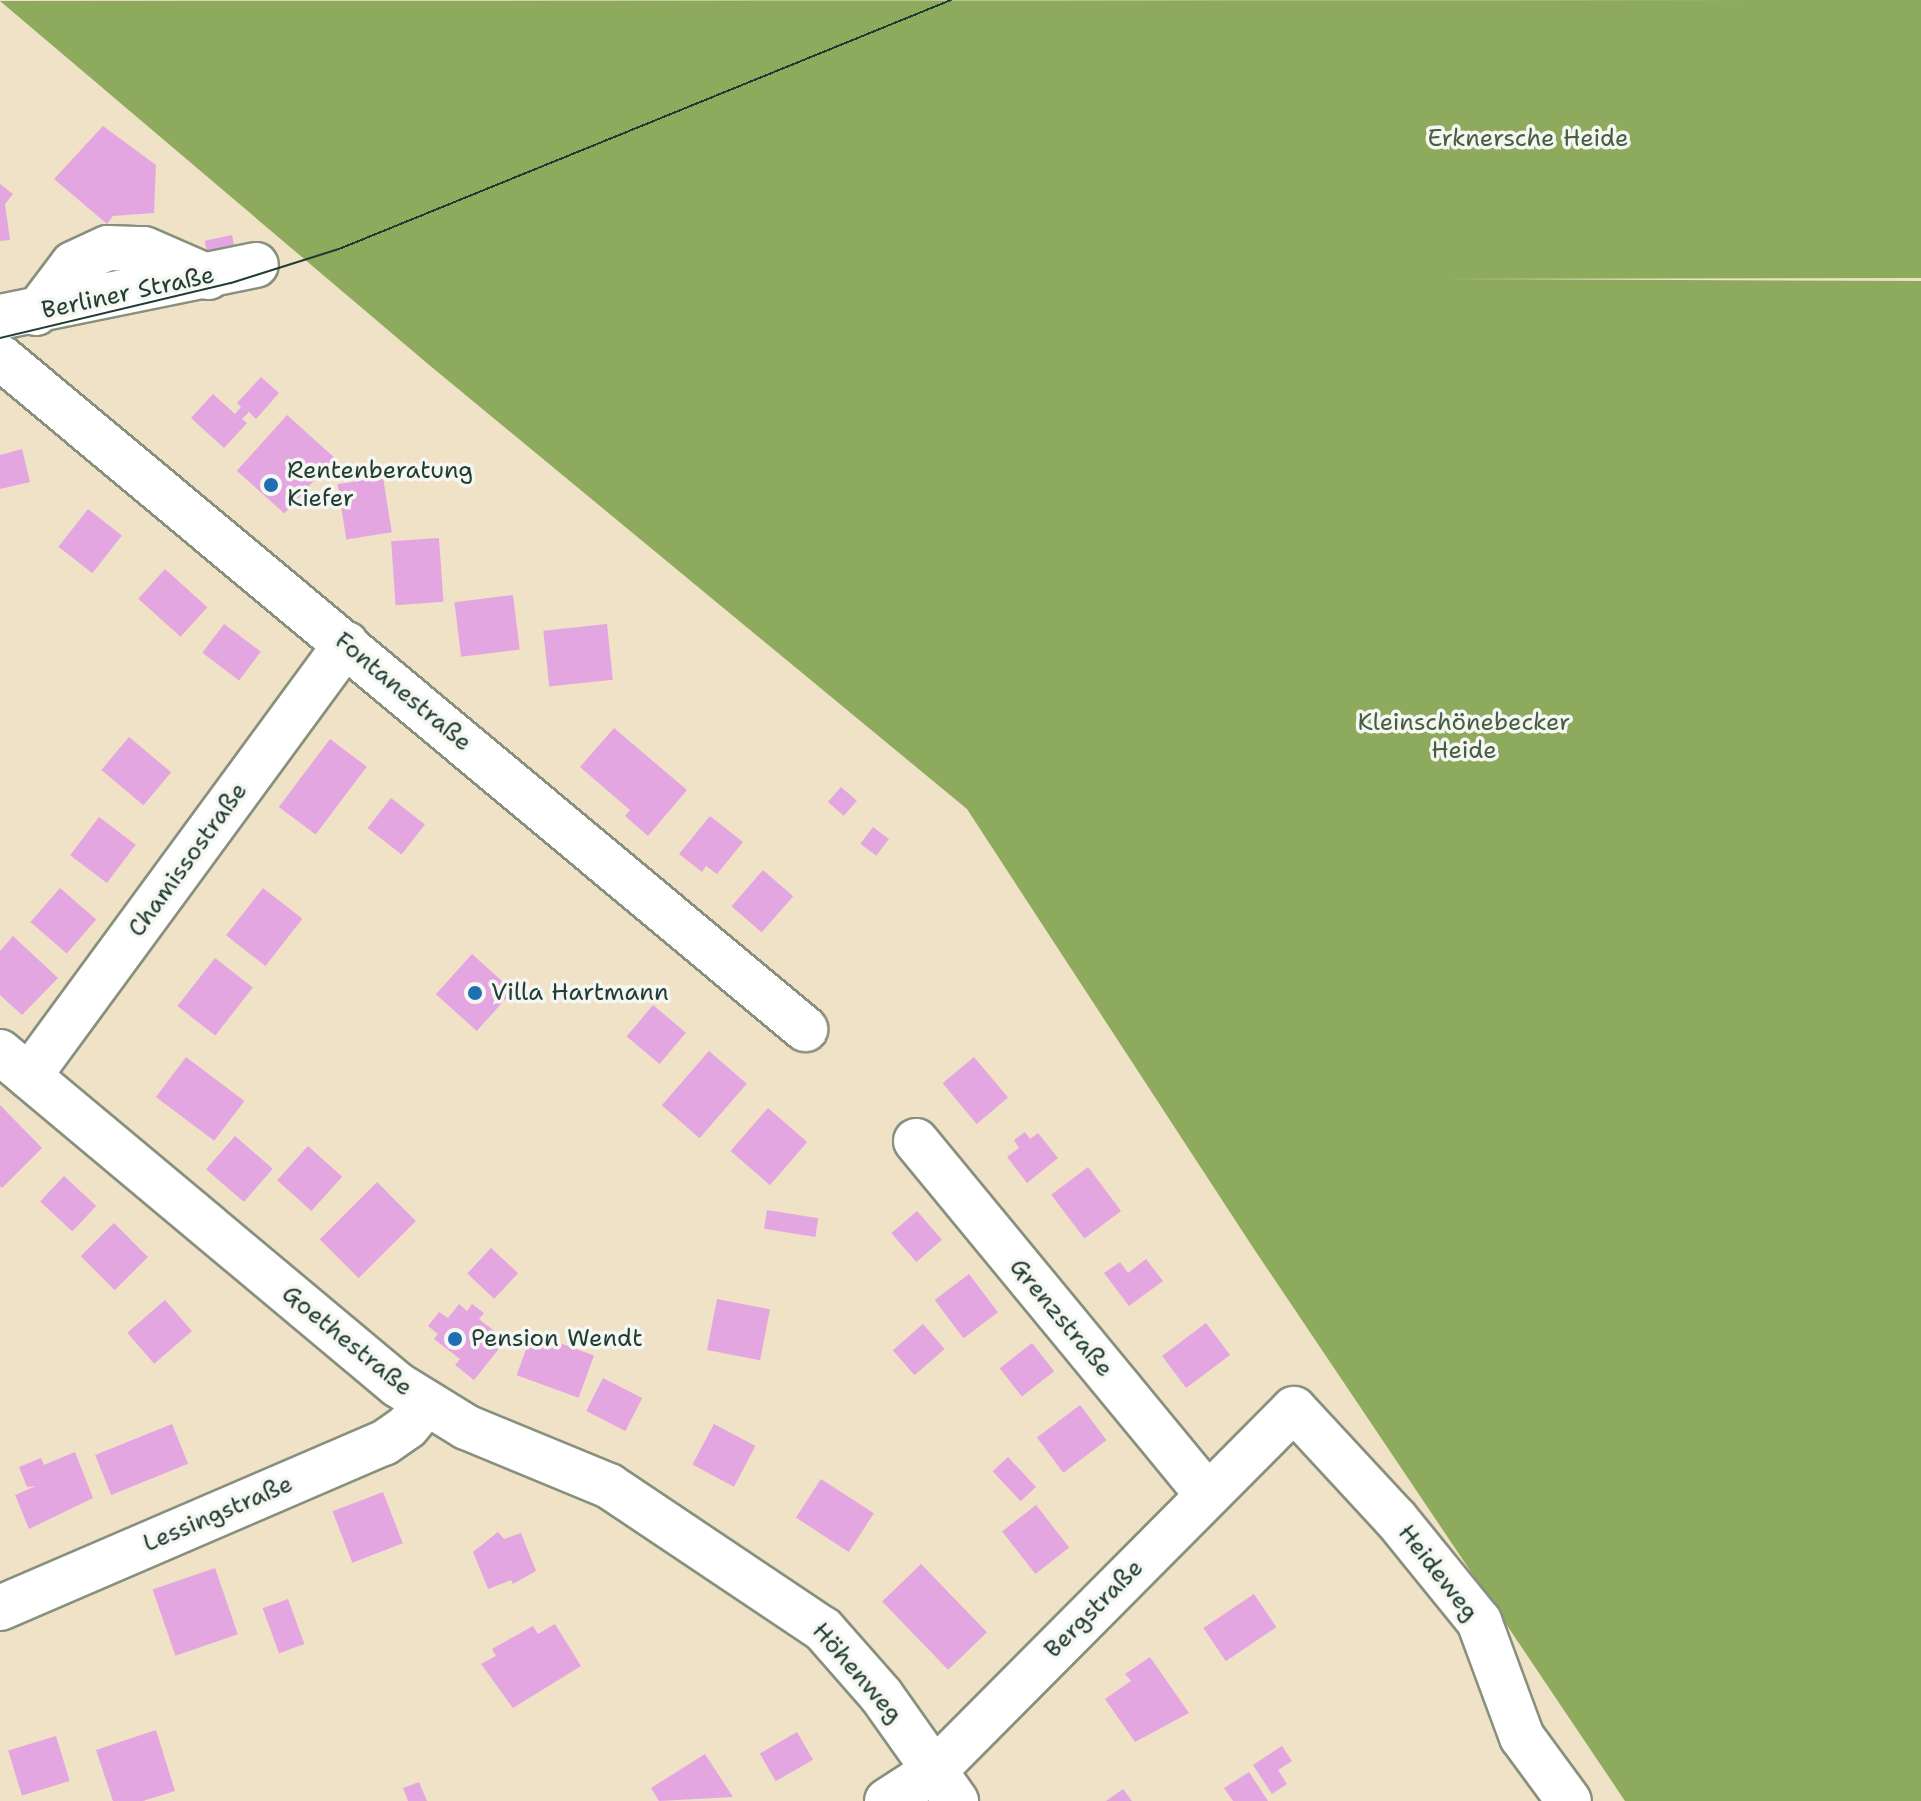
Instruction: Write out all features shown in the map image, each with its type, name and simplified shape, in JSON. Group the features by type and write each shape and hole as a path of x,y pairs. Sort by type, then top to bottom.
{"street":[{"name":"Berliner Straße","path":"18,315 256,265"},
{"name":"Fontanestraße","path":"0,357 805,1029"},
{"name":"Chamissostraße","path":"14,1064 346,644"},
{"name":"Goethestraße","path":"14,1064 426,1404 466,1427 609,1486 735,1566"},
{"name":"Grenzstraße","path":"916,1141 1207,1494"},
{"name":"Lessingstraße","path":"0,1608 384,1443 407,1427 426,1404"},
{"name":"Bergstraße","path":"887,1801 946,1786 1207,1494 1294,1409"},
{"name":"Heideweg","path":"1294,1409 1396,1519 1479,1621 1522,1737 1569,1801"},
{"name":"Höhenweg","path":"735,1566 823,1629 881,1695 946,1786"}],"green space":[{"name":"Kleinschönebecker Heide","path":"1921,0 1921,278 1436,279 1921,281 1921,1801 1625,1801 1252,1246 967,809 428,364 0,1"}],"building":[{"path":"103,126 156,165 154,213 113,216 107,224 54,179"},
{"path":"0,184 13,194 5,204 10,240 0,241"},
{"path":"232,235 237,258 210,264 205,241"},
{"path":"261,377 279,393 256,419 249,412 242,419 247,423 224,448 191,418 213,394 235,414 241,407 237,403"},
{"path":"287,415 335,458 284,514 237,471"},
{"path":"22,449 30,482 0,489 0,455"},
{"path":"383,477 392,532 346,540 338,484"},
{"path":"88,509 122,535 92,573 58,547"},
{"path":"439,538 443,602 396,605 391,541"},
{"path":"165,569 207,607 181,637 138,599"},
{"path":"513,595 520,650 461,657 454,602"},
{"path":"224,624 261,652 239,680 202,653"},
{"path":"607,624 613,680 549,686 543,631"},
{"path":"614,728 687,790 648,836 625,816 630,810 580,767"},
{"path":"129,737 171,772 143,805 101,770"},
{"path":"330,739 367,767 316,835 279,807"},
{"path":"841,787 857,801 844,816 828,802"},
{"path":"391,798 425,824 401,854 368,828"},
{"path":"710,816 743,842 717,874 706,866 702,872 679,854"},
{"path":"99,817 136,845 107,883 70,855"},
{"path":"873,827 889,839 876,856 860,844"},
{"path":"763,870 793,896 762,932 732,906"},
{"path":"60,888 96,919 67,953 30,922"},
{"path":"263,888 302,919 265,966 226,935"},
{"path":"13,936 58,978 22,1015 0,995 0,951"},
{"name":"Villa Hartmann","path":"472,954 513,991 477,1031 436,994"},
{"path":"215,958 253,988 215,1036 177,1006"},
{"path":"653,1005 686,1033 660,1064 627,1036"},
{"path":"709,1051 747,1084 699,1138 662,1105"},
{"path":"186,1057 244,1101 214,1141 156,1097"},
{"path":"974,1057 1008,1098 977,1124 943,1083"},
{"path":"0,1105 42,1148 2,1188 0,1186"},
{"path":"768,1108 807,1142 770,1185 731,1151"},
{"path":"1025,1132 1030,1139 1038,1133 1058,1158 1027,1183 1007,1157 1019,1148 1014,1140"},
{"path":"235,1136 273,1169 244,1202 206,1169"},
{"path":"308,1146 342,1177 311,1211 277,1180"},
{"path":"1088,1167 1121,1211 1084,1239 1051,1195"},
{"path":"64,1176 96,1206 72,1232 40,1202"},
{"path":"377,1182 416,1221 359,1278 320,1239"},
{"path":"767,1210 818,1218 815,1237 764,1229"},
{"path":"917,1211 942,1240 916,1262 891,1233"},
{"path":"114,1223 148,1257 115,1290 81,1256"},
{"path":"491,1248 518,1273 494,1299 467,1274"},
{"path":"1146,1259 1163,1281 1129,1306 1104,1273 1120,1262 1128,1273"},
{"path":"969,1274 998,1312 964,1338 935,1300"},
{"path":"717,1299 770,1309 760,1360 707,1350"},
{"path":"165,1300 192,1331 154,1364 127,1333"},
{"path":"459,1304 467,1311 472,1304 484,1313 479,1319 506,1340 474,1380 455,1365 460,1359 434,1339 438,1334 428,1326 439,1312 448,1318"},
{"path":"1206,1323 1230,1355 1186,1388 1162,1356"},
{"path":"923,1324 945,1349 914,1375 893,1350"},
{"path":"532,1333 594,1356 579,1398 517,1375"},
{"path":"1032,1343 1054,1371 1022,1397 1000,1368"},
{"path":"603,1378 642,1398 625,1431 586,1411"},
{"path":"1080,1405 1106,1440 1063,1473 1037,1437"},
{"path":"172,1424 188,1464 111,1495 95,1455"},
{"path":"714,1424 755,1446 734,1487 692,1465"},
{"path":"75,1452 93,1498 29,1529 15,1495 36,1486 27,1487 19,1467 41,1458 44,1465"},
{"path":"1008,1457 1036,1487 1021,1501 993,1471"},
{"path":"821,1479 874,1513 849,1552 796,1518"},
{"path":"383,1492 403,1543 352,1563 333,1511"},
{"path":"1036,1505 1069,1548 1035,1574 1002,1531"},
{"path":"498,1532 504,1539 521,1533 536,1571 513,1584 511,1580 488,1589 473,1552"},
{"path":"921,1564 987,1632 948,1670 882,1602"},
{"path":"215,1568 238,1634 175,1656 153,1589"},
{"path":"1254,1594 1276,1627 1226,1661 1203,1628"},
{"path":"288,1599 304,1644 279,1653 263,1608"},
{"path":"555,1624 581,1666 513,1708 481,1664 496,1656 492,1649 533,1626 538,1634"},
{"path":"1150,1657 1189,1713 1135,1742 1105,1699 1131,1681 1125,1674"},
{"path":"156,1730 175,1791 143,1801 113,1801 96,1750"},
{"path":"797,1732 813,1760 776,1781 760,1753"},
{"path":"56,1736 70,1781 22,1796 8,1751"},
{"path":"1282,1746 1292,1761 1278,1770 1287,1784 1272,1794 1253,1765"},
{"path":"705,1754 733,1797 659,1801 651,1788"},
{"path":"1249,1772 1268,1801 1233,1801 1224,1788"},
{"path":"419,1782 427,1801 408,1801 403,1788"},
{"path":"1123,1789 1132,1801 1106,1801"}],"tram line":[{"path":"0,338 231,283 339,249 951,0"}],"place":[{"name":"Rentenberatung Kiefer","path":"271,485"},
{"name":"Villa Hartmann","path":"475,993"},
{"name":"Pension Wendt","path":"455,1339"}],"park label":[{"name":"Erknersche Heide","path":"1528,139"}]}
